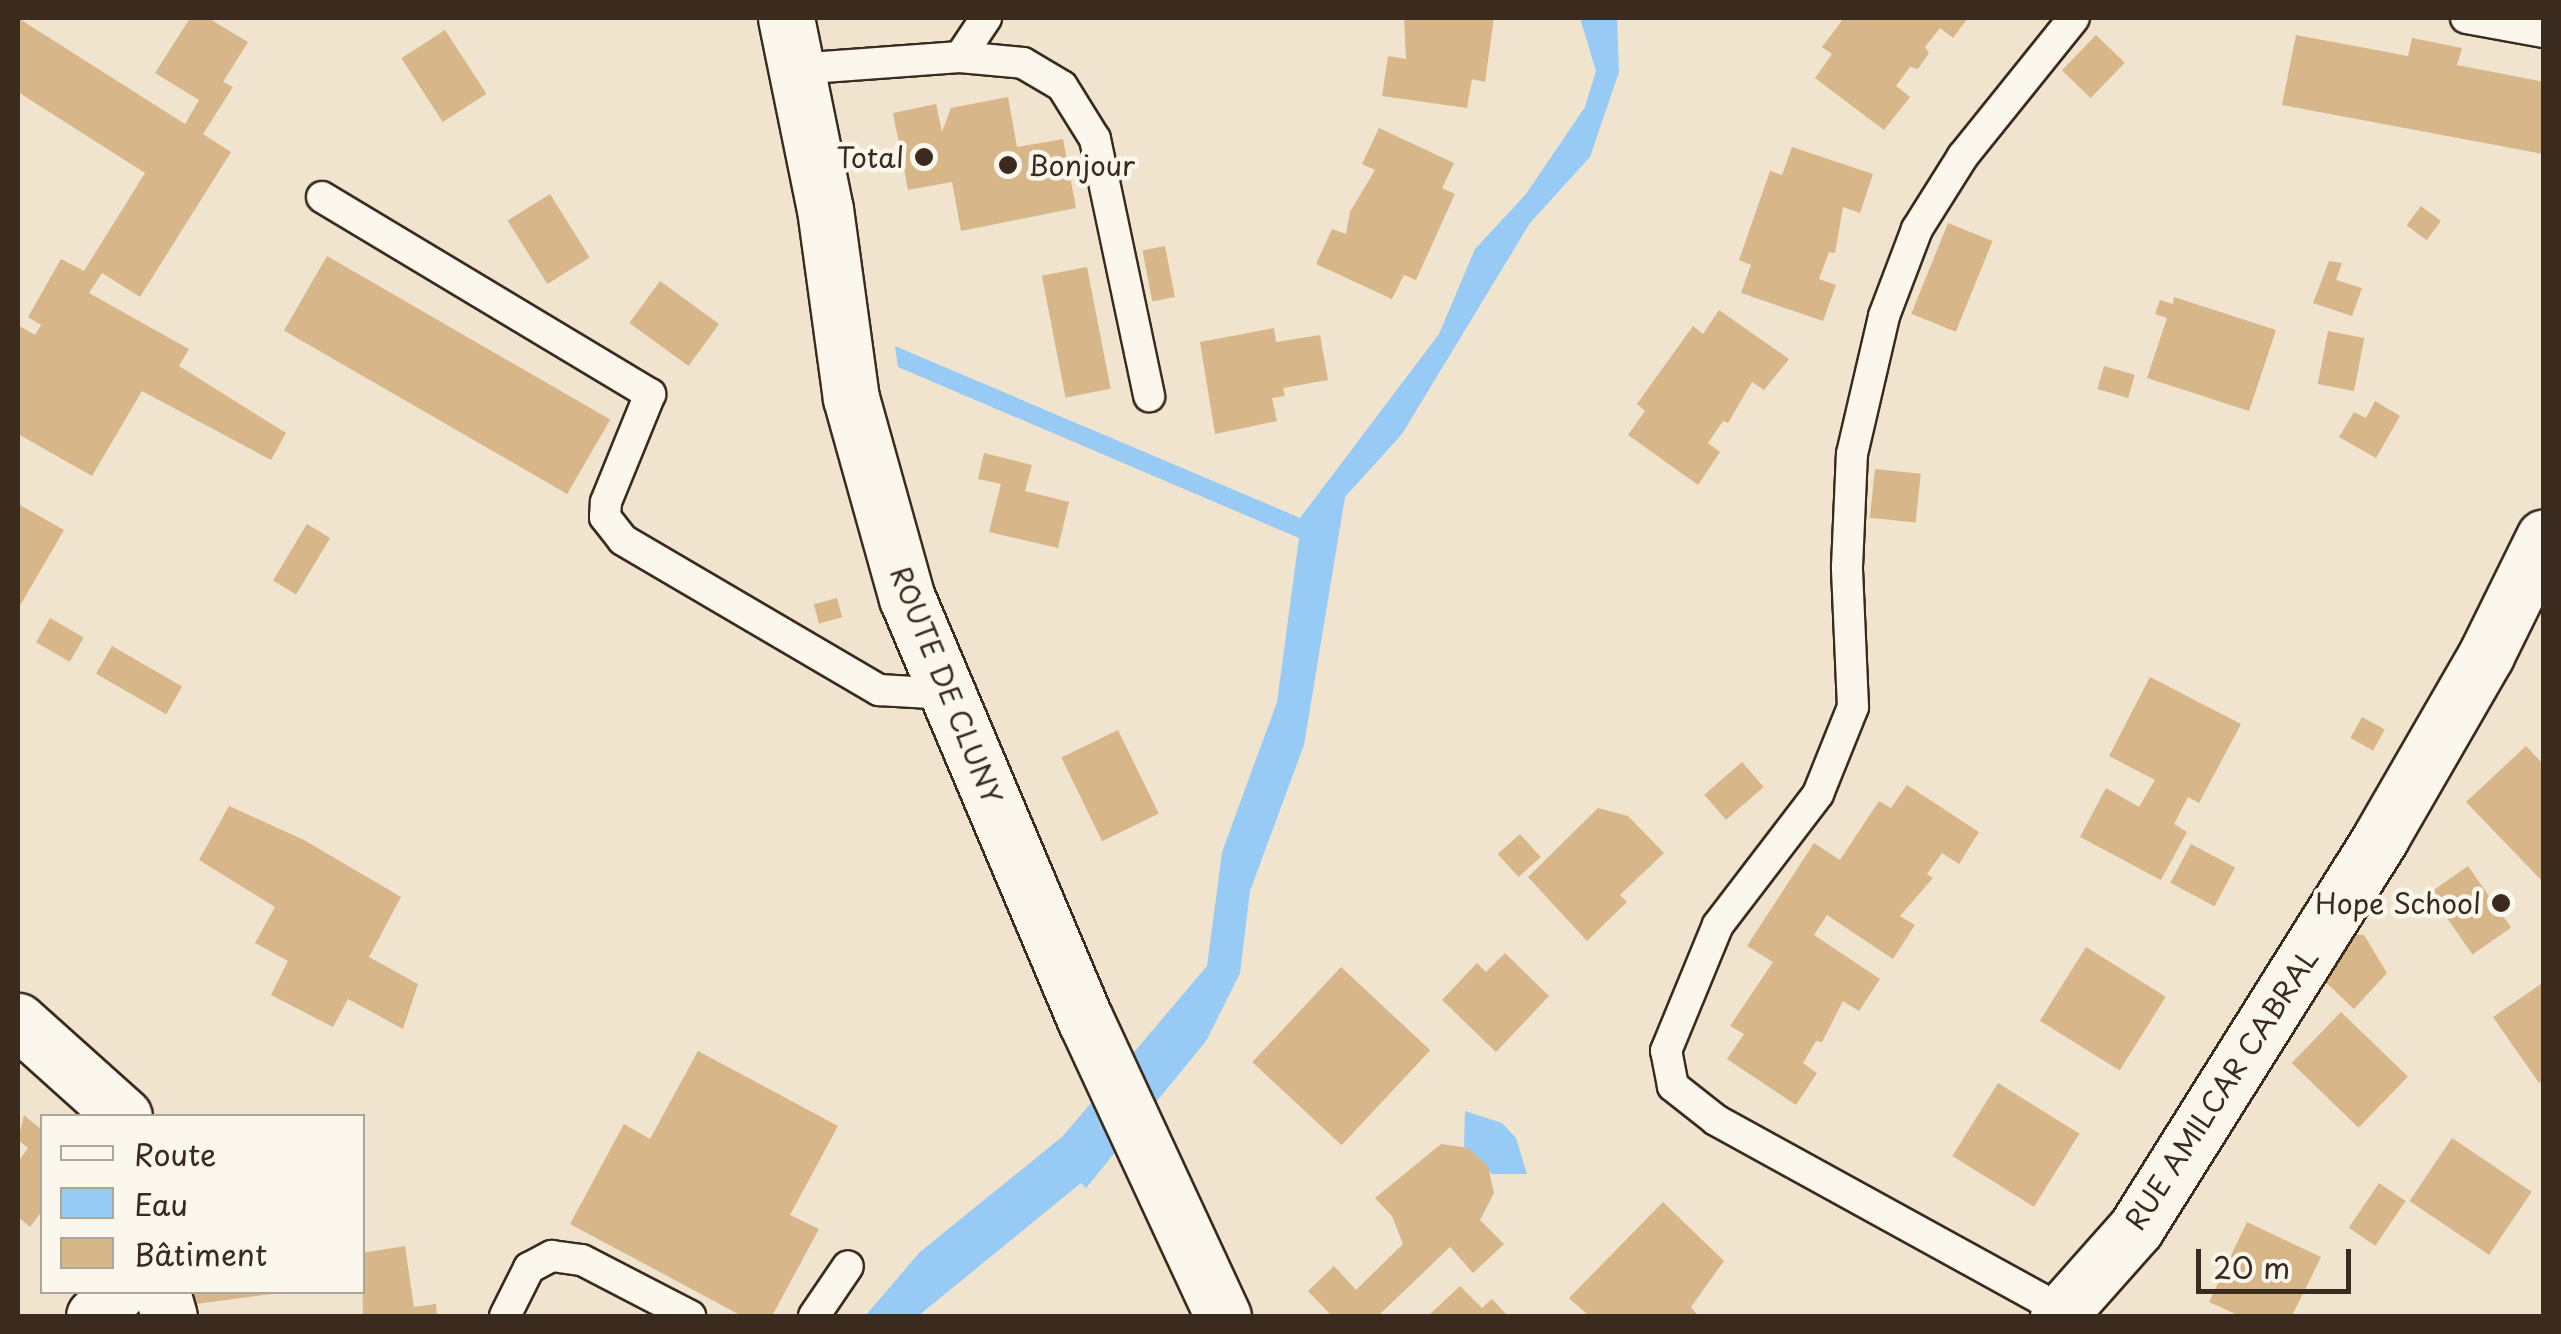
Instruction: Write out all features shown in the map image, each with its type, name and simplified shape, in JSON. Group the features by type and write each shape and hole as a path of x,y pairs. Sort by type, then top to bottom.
{"main road":[{"name":"ROUTE DE CLUNY","path":"791,43 825,209 851,398 907,598 1086,1021 1223,1316"},
{"name":"RUE AMILCAR CABRAL","path":"2060,1314 2136,1228 2370,854 2486,654 2544,537"},
{"path":"18,1021 122,1114"},
{"path":"94,1316 116,1294"}],"lane":[{"path":"960,57 986,18"},
{"path":"2060,1314 1716,1120 1673,1086 1666,1051 1718,924 1818,794 1853,708 1847,567 1852,454 1884,316 1918,229 1963,156 2074,18"},
{"path":"2466,18 2544,32"},
{"path":"791,43 1023,63 1062,86 1095,139 1149,396"},
{"path":"322,197 650,394 606,502 604,517 622,540 879,690 948,694"},
{"path":"505,1316 529,1268 552,1256 582,1260 690,1316"},
{"path":"814,1316 848,1266"}],"water":[{"path":"1580,18 1617,18 1619,72 1590,157 1530,223 1402,434 1345,497 1304,745 1250,891 1240,973 1206,1041 1086,1188 1081,1183 918,1316 865,1316 920,1252 1063,1136 1207,966 1222,852 1277,702 1299,538 898,367 895,346 1300,518 1439,334 1475,249 1526,194 1585,107 1596,71"},
{"path":"1465,1111 1502,1123 1516,1138 1527,1174 1492,1174 1464,1146"}],"building":[{"path":"18,18 185,124 199,100 155,73 190,18 208,18 248,42 223,82 233,87 203,134 231,152 140,297 102,273 89,293 189,349 179,366 286,433 271,460 142,391 92,476 18,434 18,325 35,335 41,325 28,317 61,259 84,271 145,173 18,92"},
{"path":"1404,18 1494,18 1485,82 1472,79 1467,108 1382,96 1388,56 1406,59"},
{"path":"1844,18 1968,18 1953,38 1940,28 1925,47 1929,53 1918,69 1910,67 1896,86 1910,97 1884,130 1815,78 1832,54 1822,47"},
{"path":"445,30 486,94 443,122 401,58"},
{"path":"2096,35 2125,63 2091,98 2062,70"},
{"path":"2296,35 2408,56 2412,38 2462,48 2457,65 2544,82 2544,154 2282,105"},
{"name":"Bonjour","path":"1008,97 1017,147 1063,139 1076,208 961,231 952,182 908,190 893,113 936,104 942,132 951,108"},
{"path":"1379,128 1454,163 1442,188 1455,194 1416,280 1404,275 1392,299 1316,264 1332,229 1346,234 1350,212 1375,170 1362,164"},
{"path":"1792,147 1873,174 1860,213 1843,207 1835,253 1829,252 1819,279 1836,285 1823,321 1741,293 1751,265 1739,260 1770,171 1782,175"},
{"path":"550,194 590,258 547,284 508,220"},
{"path":"2421,206 2441,221 2427,240 2407,225"},
{"path":"1948,223 1993,241 1956,332 1911,314"},
{"path":"1165,246 1175,297 1152,301 1142,250"},
{"path":"327,256 610,419 567,494 284,330"},
{"path":"2329,261 2342,263 2336,280 2362,288 2352,316 2313,303"},
{"path":"1087,267 1111,389 1066,397 1042,276"},
{"path":"660,281 719,324 688,366 629,323"},
{"path":"2174,297 2276,330 2249,411 2147,378 2167,318 2155,314 2160,300 2173,304"},
{"path":"1719,310 1789,359 1764,390 1752,382 1728,423 1723,421 1708,443 1720,452 1698,485 1628,435 1645,411 1637,404 1693,326 1703,334"},
{"path":"1274,328 1276,342 1320,335 1328,380 1283,388 1285,396 1272,398 1277,421 1215,434 1200,342"},
{"path":"2328,331 2364,338 2354,391 2318,384"},
{"path":"2104,366 2135,375 2128,398 2097,389"},
{"path":"2375,401 2400,416 2376,458 2339,437 2354,412 2366,418"},
{"path":"984,453 1032,465 1025,491 1069,502 1058,548 989,532 1001,484 978,479"},
{"path":"1875,469 1921,474 1916,523 1870,518"},
{"path":"18,504 64,530 18,609"},
{"path":"307,524 330,538 296,594 273,581"},
{"path":"837,598 842,617 819,624 814,604"},
{"path":"50,618 84,638 70,662 36,642"},
{"path":"112,646 182,686 166,714 96,674"},
{"path":"2150,677 2241,724 2199,803 2188,797 2174,824 2187,832 2161,880 2080,837 2106,788 2139,807 2155,780 2109,756"},
{"path":"2362,717 2385,730 2373,751 2350,738"},
{"path":"1118,730 1159,814 1102,841 1061,758"},
{"path":"2526,746 2544,765 2544,883 2466,802"},
{"path":"1742,762 1764,787 1726,820 1704,795"},
{"path":"1907,785 1979,832 1959,864 1942,853 1927,874 1933,878 1900,916 1915,925 1893,959 1827,915 1814,935 1880,979 1859,1011 1843,1001 1822,1042 1816,1041 1803,1063 1817,1073 1796,1105 1727,1059 1744,1034 1730,1026 1773,962 1747,946 1814,843 1840,860 1879,801 1891,808"},
{"path":"229,806 304,840 401,897 369,957 418,984 403,1029 348,999 333,1027 271,995 288,961 255,943 275,907 199,860"},
{"path":"1598,808 1628,816 1664,853 1620,895 1627,902 1587,941 1528,877"},
{"path":"1520,834 1541,857 1518,877 1498,854"},
{"path":"2191,844 2235,867 2214,906 2170,883"},
{"path":"2468,866 2511,927 2473,954 2429,893"},
{"path":"2343,934 2364,935 2387,973 2354,1009 2317,974"},
{"path":"2086,947 2166,997 2120,1071 2040,1021"},
{"path":"1505,953 1549,996 1496,1052 1442,1000 1477,963 1486,972"},
{"path":"1341,967 1430,1050 1342,1145 1252,1062"},
{"path":"2544,982 2544,1080 2539,1083 2493,1017"},
{"path":"2341,1012 2408,1077 2359,1128 2292,1063"},
{"path":"698,1051 838,1126 790,1215 819,1229 772,1316 742,1316 570,1224 624,1124 650,1139"},
{"path":"1998,1083 2079,1134 2034,1207 1952,1156"},
{"path":"24,1115 40,1128 40,1214 30,1227 18,1217 18,1162 28,1148 18,1140"},
{"path":"2452,1138 2532,1192 2489,1255 2410,1201"},
{"path":"1441,1144 1468,1148 1488,1166 1494,1193 1480,1220 1504,1244 1473,1273 1450,1247 1378,1316 1332,1316 1308,1291 1334,1266 1356,1290 1403,1244 1392,1216 1375,1198"},
{"path":"2379,1183 2406,1201 2375,1246 2349,1228"},
{"path":"1663,1202 1724,1261 1691,1307 1698,1316 1589,1316 1569,1298"},
{"path":"2247,1222 2321,1257 2292,1316 2240,1316 2209,1302"},
{"path":"405,1246 414,1307 436,1304 437,1316 363,1316 365,1253"},
{"path":"1460,1286 1482,1308 1492,1299 1507,1315 1428,1316"},
{"path":"194,1294 272,1294 196,1304"}],"place":[{"name":"Total","path":"924,157"},
{"name":"Bonjour","path":"1008,165"},
{"name":"Hope School","path":"2501,903"}]}
